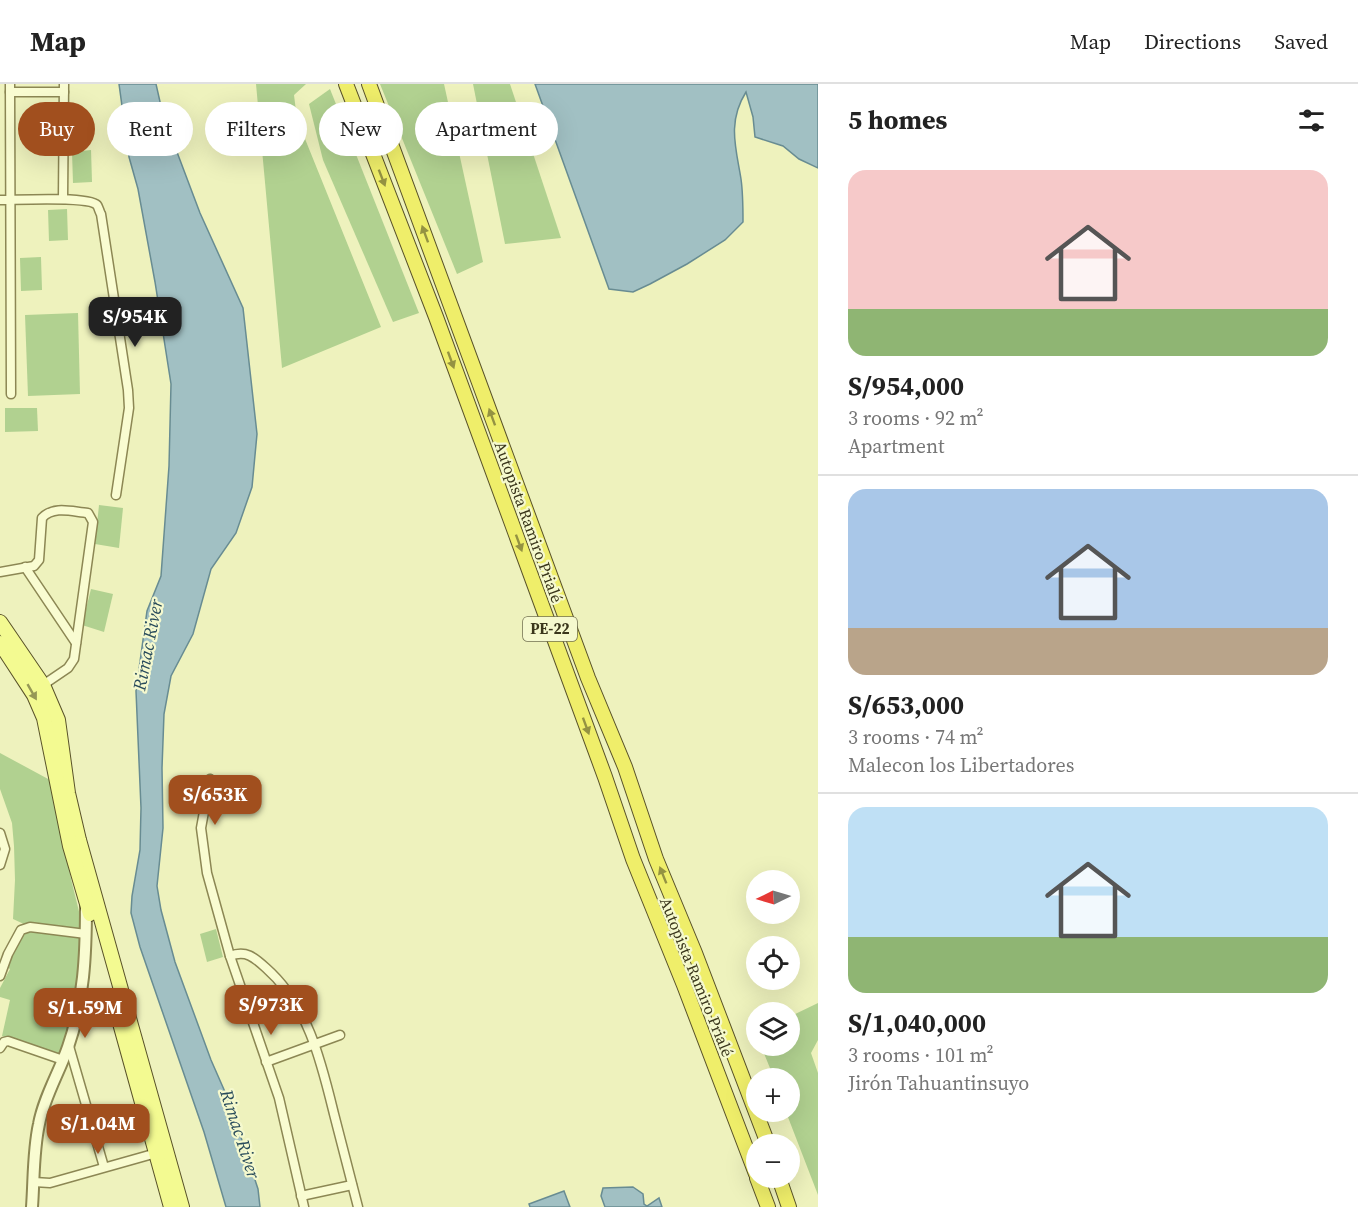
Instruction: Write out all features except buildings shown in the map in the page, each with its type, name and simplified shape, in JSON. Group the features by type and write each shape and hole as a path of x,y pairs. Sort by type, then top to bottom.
{"highway":[{"name":"Autopista Ramiro Prialé","path":"346,84 440,329 633,859 746,1147"},
{"name":"Autopista Ramiro Prialé","path":"369,84 588,678 625,767 656,859 695,953 764,1134"},
{"name":"Autopista Ramiro Prialé","path":"761,1188 768,1207"},
{"path":"782,1188 789,1207"}],"main road":[{"path":"0,622 4,639 44,718 70,846 161,1151"},
{"path":"4,639 43,685 58,720 68,794 161,1151 172,1207"}],"street":[{"path":"12,394 10,88 64,88 63,199"},
{"path":"0,200 63,199 92,202 101,214 129,408 116,495"},
{"path":"0,572 34,566 39,560 42,518 47,512 55,510 88,513 91,516 93,522 71,664 43,685"},
{"path":"25,567 76,643"},
{"path":"210,778 201,828 207,873 230,956 279,1098 304,1207"},
{"path":"0,833 5,849 0,865"},
{"path":"32,1207 36,1141 42,1111 69,1046 81,995 86,934 86,866"},
{"path":"1,971 4,952 21,930 27,927 86,934"},
{"path":"230,956 247,953 279,981 299,1010 320,1058 358,1207"},
{"path":"266,1062 340,1035"},
{"path":"2,1045 8,1041 63,1060"},
{"path":"69,1046 104,1167"},
{"path":"34,1182 50,1183 161,1151"},
{"path":"301,1196 352,1185"}],"green space":[{"path":"256,84 306,84 294,95 295,102 258,102"},
{"path":"380,84 444,84 448,102 415,102 415,156 460,156 483,262 457,274 403,141 403,102 387,102"},
{"path":"473,84 510,84 516,102 477,102"},
{"path":"330,89 335,102 319,102 319,144 309,104"},
{"path":"307,144 381,327 282,368 263,156 307,156"},
{"path":"72,156 91,156 92,182 73,183"},
{"path":"322,156 357,156 419,313 393,322"},
{"path":"487,156 534,156 561,238 505,244"},
{"path":"67,209 68,240 49,241 48,210"},
{"path":"41,257 42,290 21,291 20,258"},
{"path":"78,313 80,394 28,396 25,315"},
{"path":"5,408 37,408 38,431 5,432"},
{"path":"99,505 123,508 119,548 95,544"},
{"path":"91,589 113,594 104,632 82,625"},
{"path":"0,753 50,780 80,918 82,949 78,980 59,1055 2,1036 10,1000 0,997 0,988 10,969 7,967 26,925 13,919 14,846 12,823 0,789"},
{"path":"216,929 223,957 207,962 200,934"},
{"path":"818,1003 818,1040 811,1053 818,1073 818,1195 800,1148 800,1134 794,1134 790,1122 800,1122 800,1068 770,1068 765,1056 800,1056 800,1012"}],"water":[{"path":"119,84 156,84 160,102 121,102"},
{"path":"535,84 818,84 818,168 799,159 783,146 755,137 753,117 746,92 736,114 734,135 742,184 743,222 725,240 650,284 633,292 609,289 558,148 558,102 541,102"},
{"name":"Rimac River","path":"178,156 200,213 243,308 257,434 252,487 236,533 211,569 193,634 171,676 164,714 163,828 157,886 175,962 211,1060 229,1101 258,1189 260,1207 226,1207 204,1132 140,947 131,913 140,850 141,808 136,691 147,611 161,576 169,466 171,384 138,189 129,157"},
{"path":"633,1187 643,1194 644,1204 647,1206 659,1198 662,1207 605,1207 601,1196 603,1188"},
{"path":"564,1191 570,1207 530,1207 529,1204"}]}
